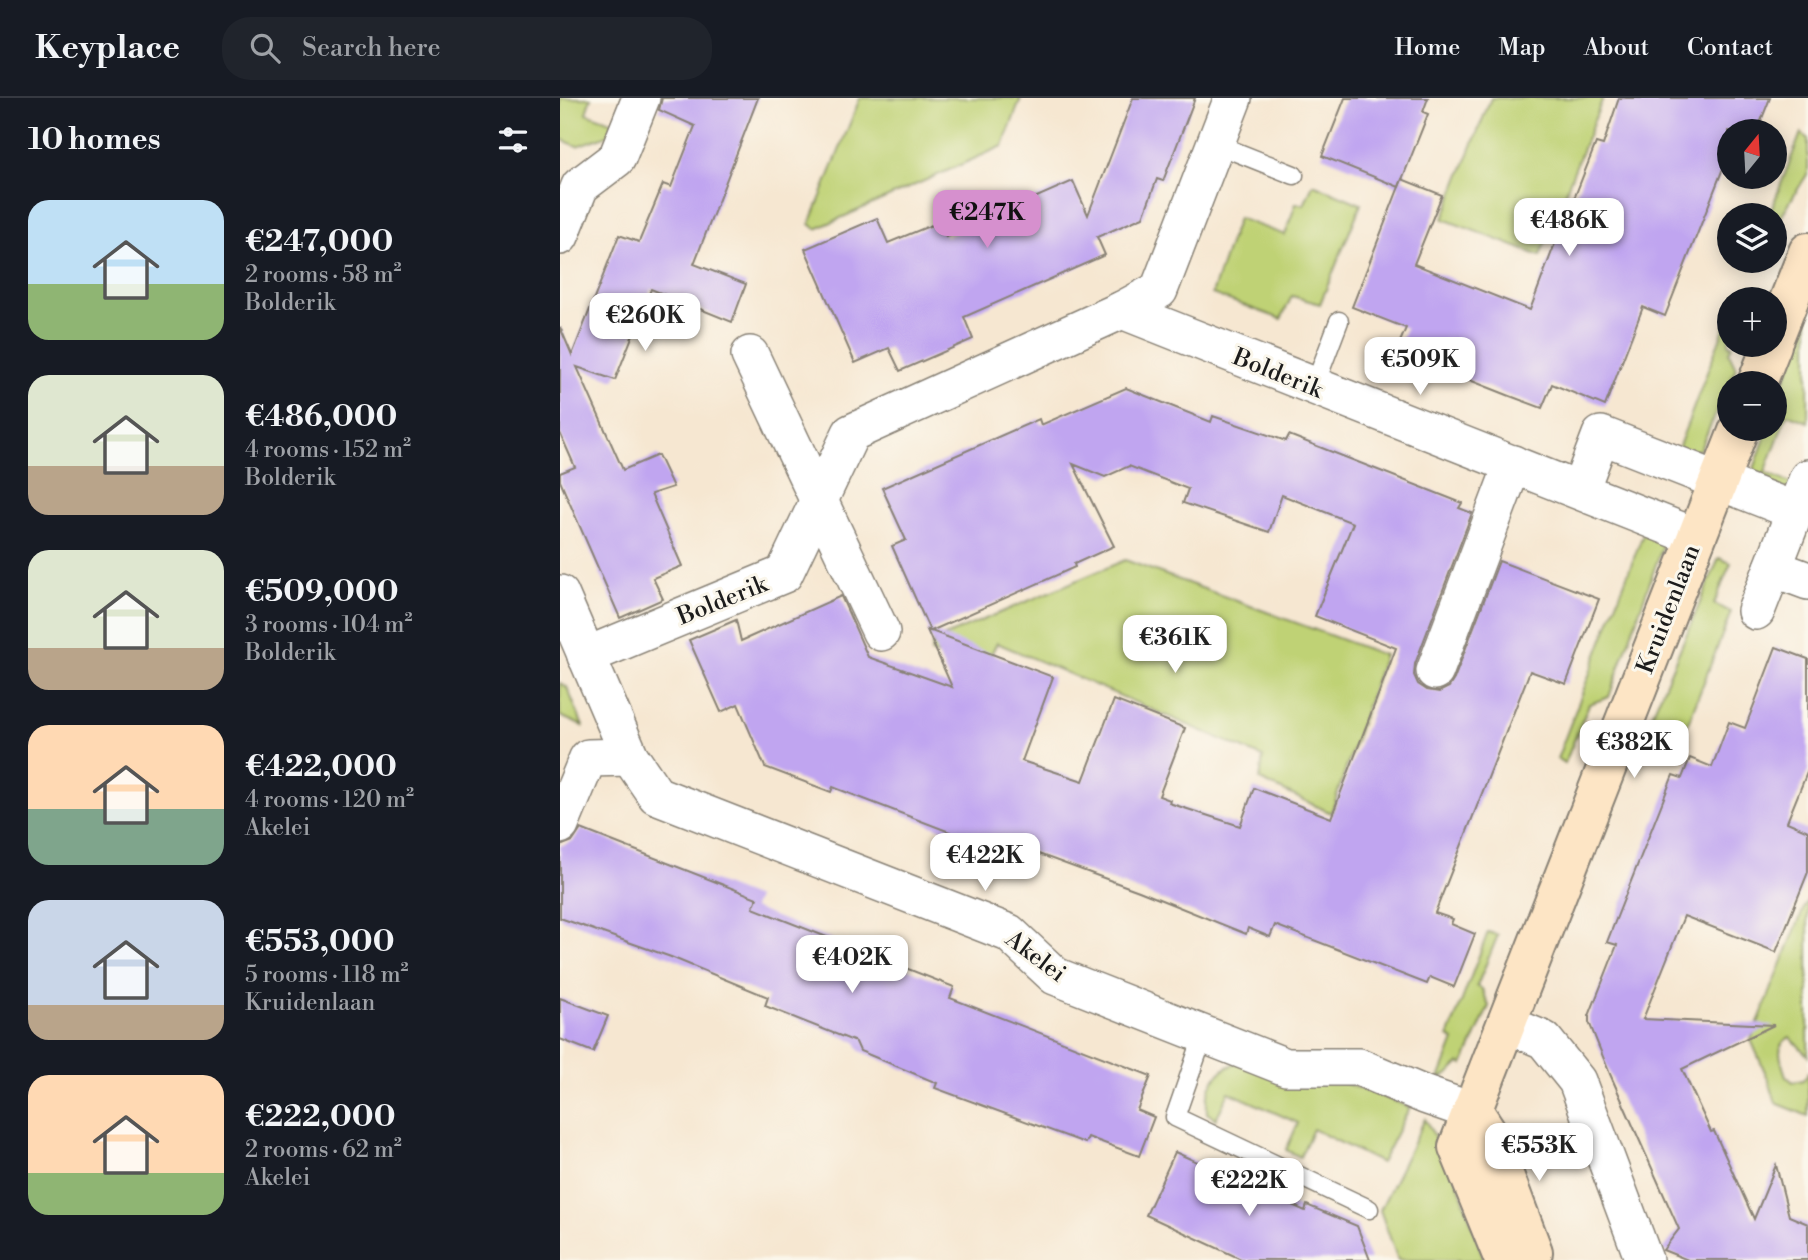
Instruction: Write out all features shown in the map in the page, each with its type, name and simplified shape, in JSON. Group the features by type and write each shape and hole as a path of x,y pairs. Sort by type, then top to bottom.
{"street":[{"path":"560,236 580,186 617,158 640,98"},
{"name":"Bolderik","path":"586,656 784,574 850,433 1122,310 1159,290 1233,98"},
{"path":"1787,305 1808,252"},
{"name":"Bolderik","path":"1122,310 1696,537"},
{"path":"750,355 881,632"},
{"path":"1580,490 1601,435 1719,481 1802,494 1756,611"},
{"name":"Kruidenlaan","path":"1504,1260 1458,1147 1474,1112 1486,1071 1734,441"},
{"path":"1435,671 1513,464"},
{"path":"1773,568 1808,581"},
{"name":"Akelei","path":"560,594 630,757 656,795 1009,933 1055,976 1286,1067 1359,1067 1474,1112"},
{"path":"560,825 588,758 630,757"},
{"path":"1506,1024 1544,1040 1577,1081 1644,1260"},
{"path":"1474,1112 1489,1135 1533,1252 1529,1260"}],"lane":[{"path":"1216,144 1294,175"},
{"path":"1314,387 1339,321"},
{"path":"1204,1034 1175,1117 1369,1209"}],"green space":[{"path":"560,98 591,98 586,113 614,123 608,135 577,146 560,139"},
{"path":"860,98 1021,98 1003,146 816,229 810,224"},
{"path":"1491,98 1603,98 1540,256 1443,219"},
{"path":"1801,133 1808,139 1808,173 1787,207 1787,203 1774,203 1779,189 1787,189 1787,169"},
{"path":"1313,184 1361,204 1320,304 1292,296 1281,319 1212,294 1238,218 1285,235 1296,203 1304,205"},
{"path":"1808,314 1808,422 1787,414 1787,374"},
{"path":"1717,346 1717,357 1731,357 1736,368 1735,371 1717,371 1717,411 1700,449 1682,457 1677,451"},
{"path":"1764,441 1777,441 1765,473 1796,485 1792,490 1749,483"},
{"path":"1645,529 1666,536 1609,697 1589,704 1565,763 1557,759"},
{"path":"1719,558 1731,563 1714,604 1731,612 1683,736 1658,727 1652,715"},
{"path":"1125,560 1384,655 1331,813 1260,780 1263,757 997,643 983,669 931,653 933,641"},
{"path":"560,683 567,687 583,726 560,716"},
{"path":"1808,898 1808,1056 1790,1037 1782,1044 1780,1054 1786,1076 1793,1082 1803,1080 1808,1073 1808,1116 1776,1103 1751,1040"},
{"path":"1488,932 1498,935 1477,986 1482,989 1489,1006 1463,1065 1460,1063 1439,1079 1454,1040 1448,1037"},
{"path":"1239,1063 1342,1082 1410,1107 1381,1163 1313,1129 1300,1157 1286,1150 1298,1123 1229,1092 1216,1119 1207,1113 1208,1096 1213,1081 1224,1070"},
{"path":"1425,1119 1437,1141 1444,1142 1484,1260 1398,1260 1380,1210"}],"building":[{"path":"662,98 758,98 694,264 746,284 732,322 651,289 615,380 577,367 623,470 658,455 673,487 651,494 682,566 653,578 663,599 620,618 560,481 560,473 575,467 560,433 560,327 572,355 619,235 639,242 663,184 671,187 695,126 659,110"},
{"path":"1133,98 1195,98 1163,181 1157,179 1143,217 1097,237 1105,255 964,317 973,339 900,371 889,348 855,363 805,249 877,218 888,243 939,222 946,237 1073,181 1088,215"},
{"path":"1345,98 1428,98 1423,112 1428,114 1399,187 1322,156"},
{"path":"1619,98 1770,98 1762,119 1717,119 1717,184 1665,316 1643,307 1605,406 1552,384 1542,408 1510,396 1396,351 1406,328 1352,307 1402,179 1442,195 1414,264 1530,310 1596,143 1603,145"},
{"path":"1126,388 1211,422 1213,416 1286,441 1289,435 1462,503 1459,508 1472,513 1415,664 1414,675 1418,684 1427,690 1439,692 1449,687 1454,679 1499,561 1599,599 1566,684 1530,671 1435,913 1453,919 1451,924 1475,934 1454,987 1430,977 1427,984 1275,925 1270,937 1248,928 1246,934 1017,846 1015,851 993,842 991,848 833,787 831,792 765,767 738,704 721,712 689,640 736,620 741,641 841,596 868,657 952,687 892,546 906,540 882,488 1039,419 1041,425","holes":["1073,464 1105,477 1129,466 1188,489 1183,503 1269,532 1282,495 1353,523 1315,616 1396,648 1331,818 1254,788 1240,826 1169,803 1170,800 1159,796 1185,728 1114,700 1083,781 1022,761 1053,677 931,631 1075,567 1074,564 1114,546"]},
{"path":"1776,647 1808,659 1808,770 1787,822 1808,831 1808,872 1776,952 1684,916 1643,1019 1774,1025 1682,1069 1754,1219 1776,1165 1789,1216 1808,1224 1808,1260 1688,1260 1663,1250 1679,1229 1610,1074 1589,1016 1617,945 1607,942 1673,775 1682,778 1690,758 1712,767 1729,722 1745,728"},
{"path":"581,829 757,898 753,908 954,987 950,998 1151,1076 1137,1110 1154,1117 1139,1156 1088,1137 1085,1143 935,1088 937,1083 860,1051 856,1042 765,1006 768,997 671,957 560,918 560,846 573,841"},
{"path":"560,998 608,1016 593,1052 560,1039"},
{"path":"1175,1152 1305,1211 1307,1205 1357,1226 1370,1260 1243,1260 1146,1215"}]}
